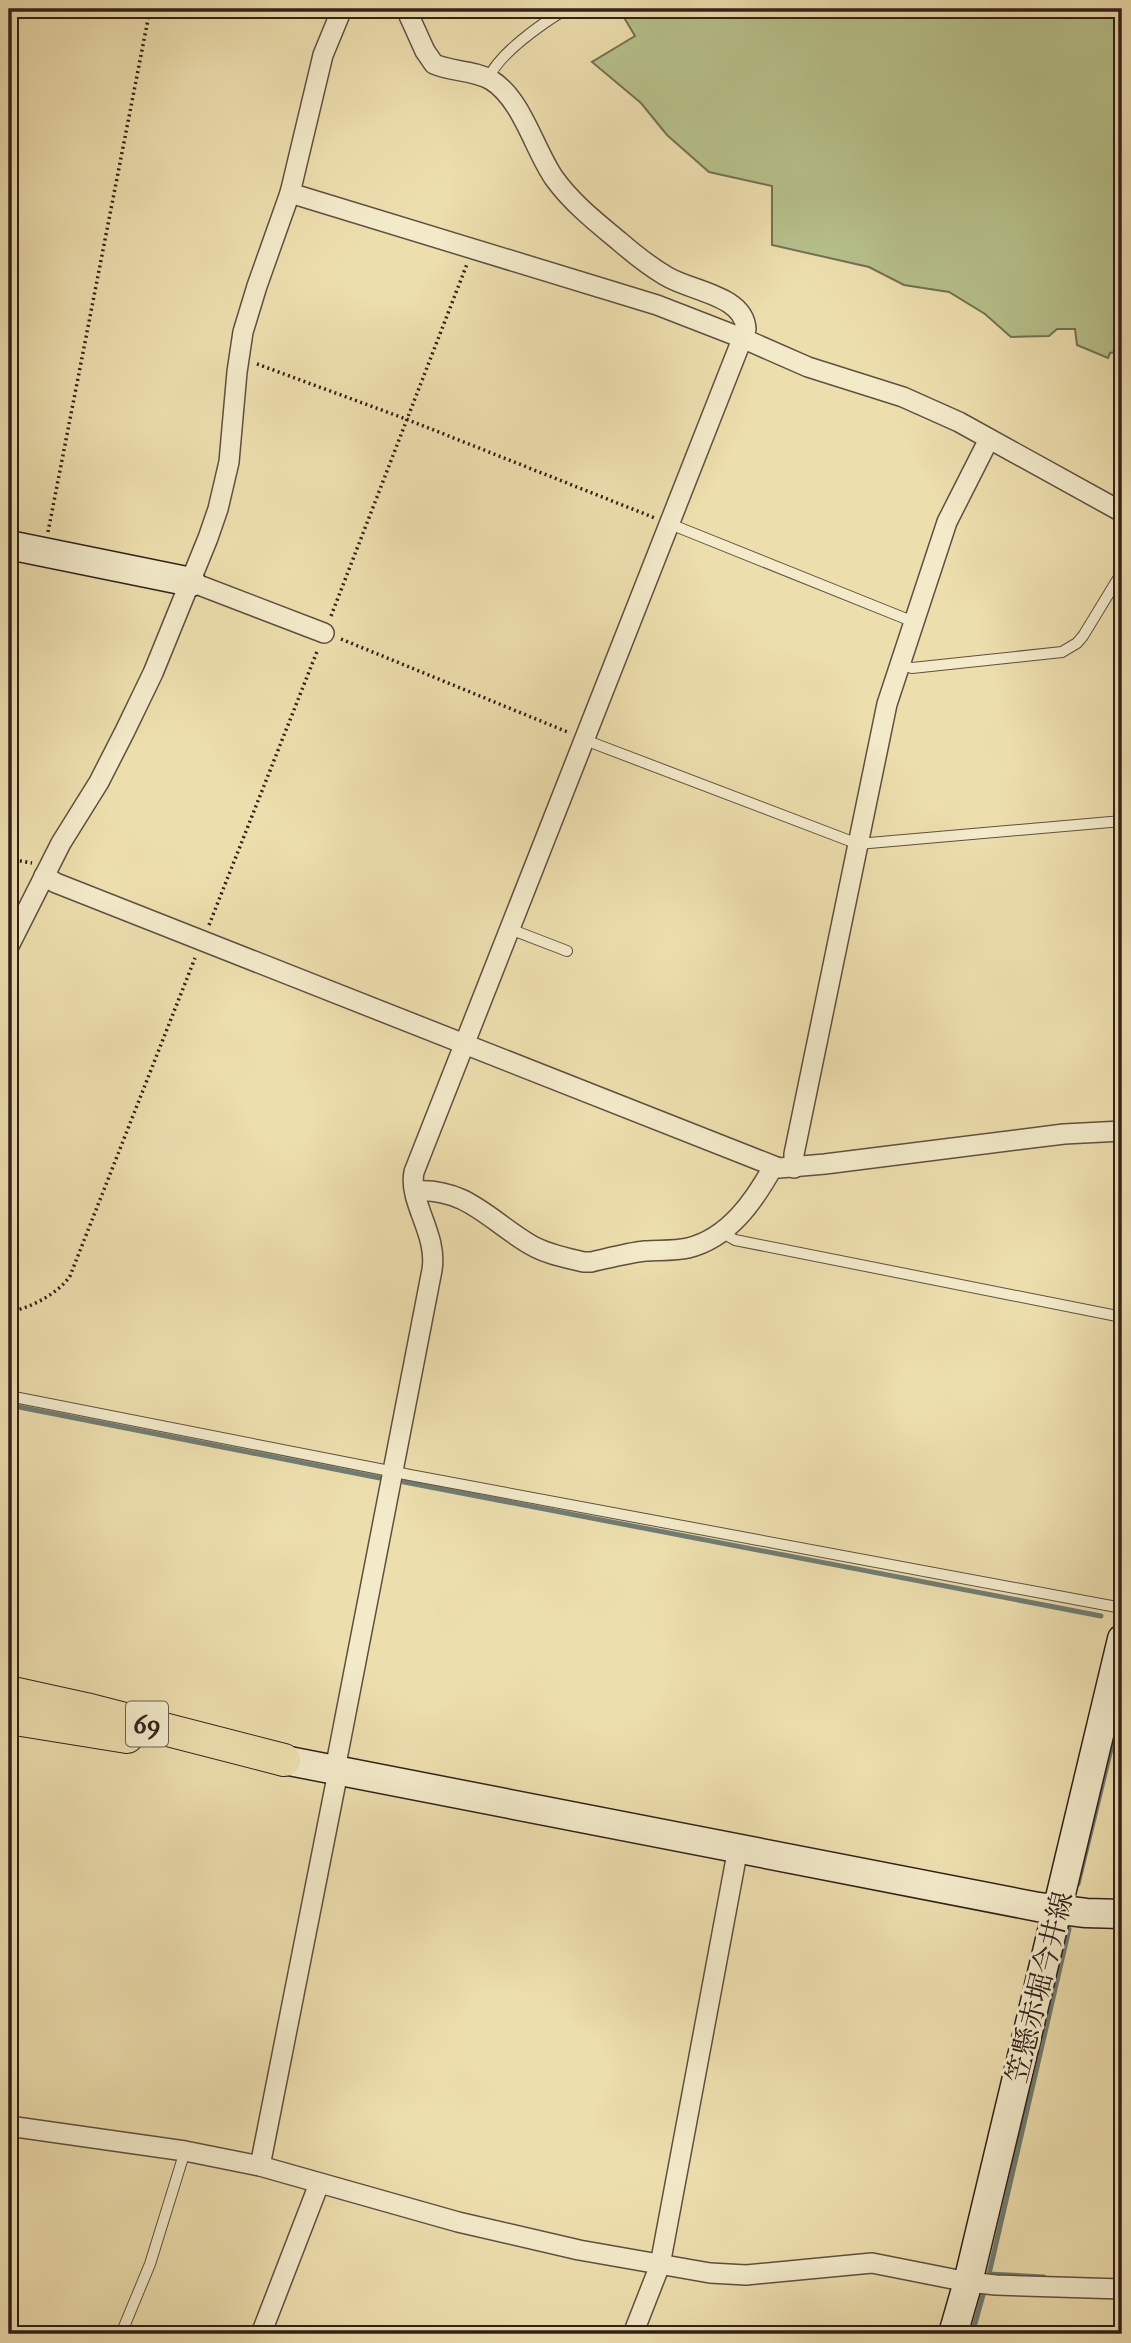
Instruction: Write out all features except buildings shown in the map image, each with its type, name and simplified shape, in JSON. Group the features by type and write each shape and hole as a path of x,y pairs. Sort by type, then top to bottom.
{"main road":[{"name":"69","path":"9,1692 284,1759"},
{"name":"69","path":"9,1718 74,1730 284,1759"}],"street":[{"path":"9,946 61,843 99,782 153,673 218,509 229,462 243,332 290,193 323,55 342,9"},
{"path":"260,2166 433,1262 432,1246 412,1184 414,1172 746,329 746,321 735,306 721,298 680,284 653,268 575,203 553,176 508,96 488,79 434,64 405,9"},
{"path":"290,193 657,306 819,371 903,397 989,439 1122,512"},
{"path":"793,1168 887,704 947,522 989,439"},
{"path":"9,545 191,582 324,633"},
{"path":"44,876 202,942 773,1167 793,1168 1064,1134 1122,1131"},
{"path":"415,1191 429,1190 468,1200 533,1247 584,1262 642,1251 688,1248 721,1232 747,1208 773,1167"},
{"name":"笠懸赤堀今井線","path":"953,2334 968,2282 1122,1639"},
{"path":"284,1759 1058,1910 1122,1914"},
{"path":"633,2334 660,2264 738,1848"},
{"path":"9,2126 185,2151 260,2166 458,2222 579,2250 710,2273 746,2275 872,2263 996,2285 1122,2289"},
{"path":"261,2334 319,2184"}],"lane":[{"path":"488,79 497,64 526,38 566,9"},
{"path":"670,524 914,622"},
{"path":"901,665 912,667 1062,652 1083,636 1122,572"},
{"path":"585,740 858,844 1122,821"},
{"path":"510,929 567,951"},
{"path":"721,1232 735,1240 1122,1317"},
{"path":"9,1396 1122,1608"},
{"path":"121,2334 150,2264 185,2151"}],"path":[{"path":"44,552 150,9"},
{"path":"9,1312 35,1303 65,1283 70,1276 324,633 472,248"},
{"path":"239,359 407,419 670,524"},
{"path":"324,633 585,740"}],"green space":[{"path":"619,9 1122,9 1122,351 1110,353 1108,358 1077,345 1075,329 1057,329 1049,336 1011,337 985,314 949,292 904,285 869,267 772,245 772,186 709,172 667,135 641,103 592,62 635,36"}],"waterway":[{"path":"9,1405 380,1478"},
{"path":"404,1482 1101,1616"},
{"path":"1078,1884 1122,1704"},
{"path":"1044,2277 989,2274 1069,1929"},
{"path":"972,2334 983,2295"}]}
